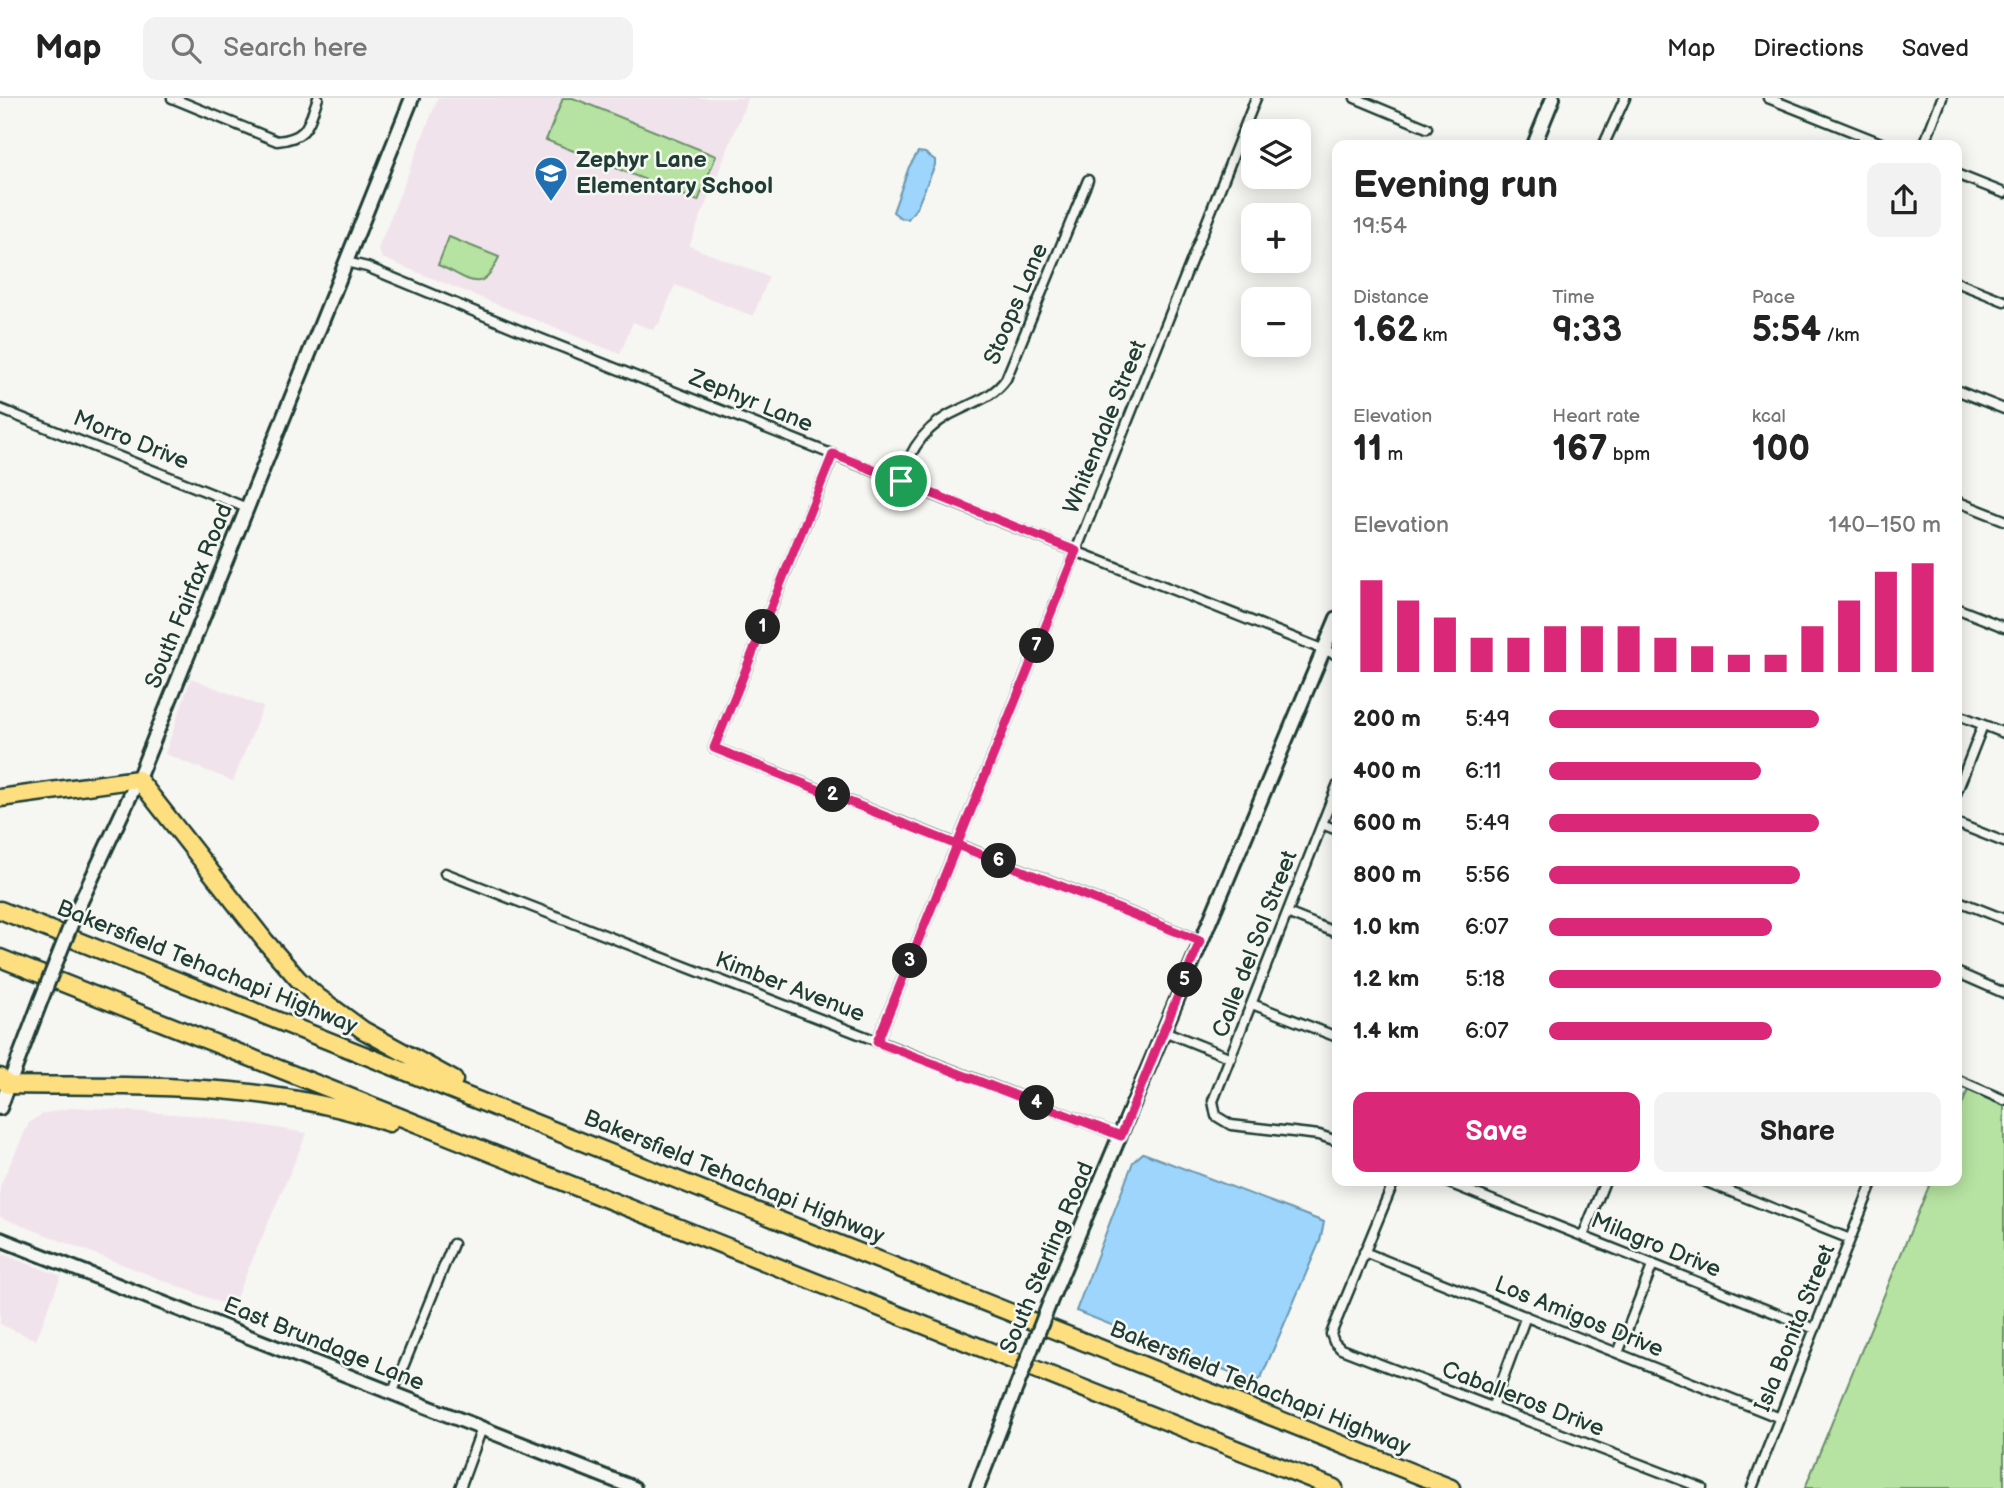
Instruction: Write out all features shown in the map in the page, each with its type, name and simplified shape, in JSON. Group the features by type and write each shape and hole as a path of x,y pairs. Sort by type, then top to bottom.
{"highway":[{"path":"0,798 138,779 279,959 318,998 386,1044 528,1119"},
{"name":"Bakersfield Tehachapi Highway","path":"0,910 1451,1488"},
{"path":"0,958 1334,1488"},
{"path":"4,1081 201,1088 293,1098 368,1116 550,1176"}],"street":[{"path":"172,98 277,141 293,140 305,132 318,98"},
{"name":"South Fairfax Road","path":"0,1108 4,1081 41,1000 76,912 138,779 412,98"},
{"name":"Whitendale Street","path":"877,1042 1256,98"},
{"path":"1355,98 1426,128"},
{"path":"1536,140 1553,98"},
{"path":"1607,140 1625,98"},
{"path":"1768,98 1873,140"},
{"path":"1926,140 1942,98"},
{"path":"1962,176 2004,193"},
{"name":"Stoops Lane","path":"901,481 909,455 926,432 949,414 994,393 1006,379 1088,180"},
{"name":"Zephyr Lane","path":"346,262 367,267 1332,653"},
{"path":"1962,284 2004,302"},
{"path":"1962,392 2004,409"},
{"name":"Morro Drive","path":"0,409 247,508"},
{"path":"833,454 714,748 1200,941"},
{"path":"1962,503 2004,520"},
{"path":"1962,610 2004,627"},
{"name":"South Sterling Road","path":"977,1488 1050,1302 1332,630"},
{"path":"1962,716 2004,733"},
{"path":"1962,778 1983,724"},
{"name":"Calle del Sol Street","path":"1332,799 1213,1101 1216,1116 1231,1125 1319,1135 1332,1139"},
{"path":"1322,824 1332,828"},
{"path":"1962,825 2004,842"},
{"name":"Kimber Avenue","path":"445,873 1121,1136"},
{"path":"1962,902 2003,915"},
{"path":"1287,913 1332,931"},
{"path":"1962,975 2004,993"},
{"path":"1252,1004 1332,1035"},
{"path":"1164,1031 1231,1058"},
{"path":"1962,1082 2004,1100"},
{"path":"1364,1252 1392,1186"},
{"name":"Milagro Drive","path":"1457,1186 1815,1329"},
{"path":"1583,1236 1603,1186"},
{"path":"1716,1186 1850,1239"},
{"name":"Isla Bonita Street","path":"1752,1488 1871,1186"},
{"name":"East Brundage Lane","path":"0,1238 634,1488"},
{"path":"392,1394 453,1244"},
{"name":"Los Amigos Drive","path":"1364,1252 1780,1418"},
{"name":"Caballeros Drive","path":"1364,1252 1331,1334 1341,1349 1702,1488"},
{"path":"1618,1353 1653,1264"},
{"path":"1492,1408 1526,1316"},
{"path":"464,1487 482,1429"}],"shaded area":[{"name":"Zephyr Lane Elementary School","path":"438,98 748,98 689,246 769,277 753,316 675,285 660,322 653,330 633,322 620,354 382,258 378,249"},
{"path":"191,678 263,707 233,781 165,754"},
{"path":"75,1107 202,1116 307,1133 232,1307 0,1217 0,1186 29,1123 42,1114"},
{"path":"0,1253 61,1276 36,1340 0,1324"}],"green space":[{"path":"563,98 573,98 716,156 698,201 546,140"},
{"path":"449,237 499,257 486,277 473,281 438,265"},
{"path":"1968,1090 2004,1104 2004,1488 1805,1488 1929,1186 1962,1186 1962,1105"}],"water":[{"path":"918,152 935,160 935,165 917,207 908,219 901,218 893,212 909,167"},
{"path":"1143,1153 1324,1222 1320,1241 1261,1378 1255,1382 1076,1311 1133,1162"}],"place":[{"name":"Zephyr Lane Elementary School","path":"551,203"}],"route":[{"path":"901,481 833,454 714,748 957,845 877,1042 1121,1136 1200,941 957,845 1076,551 901,481"}]}
